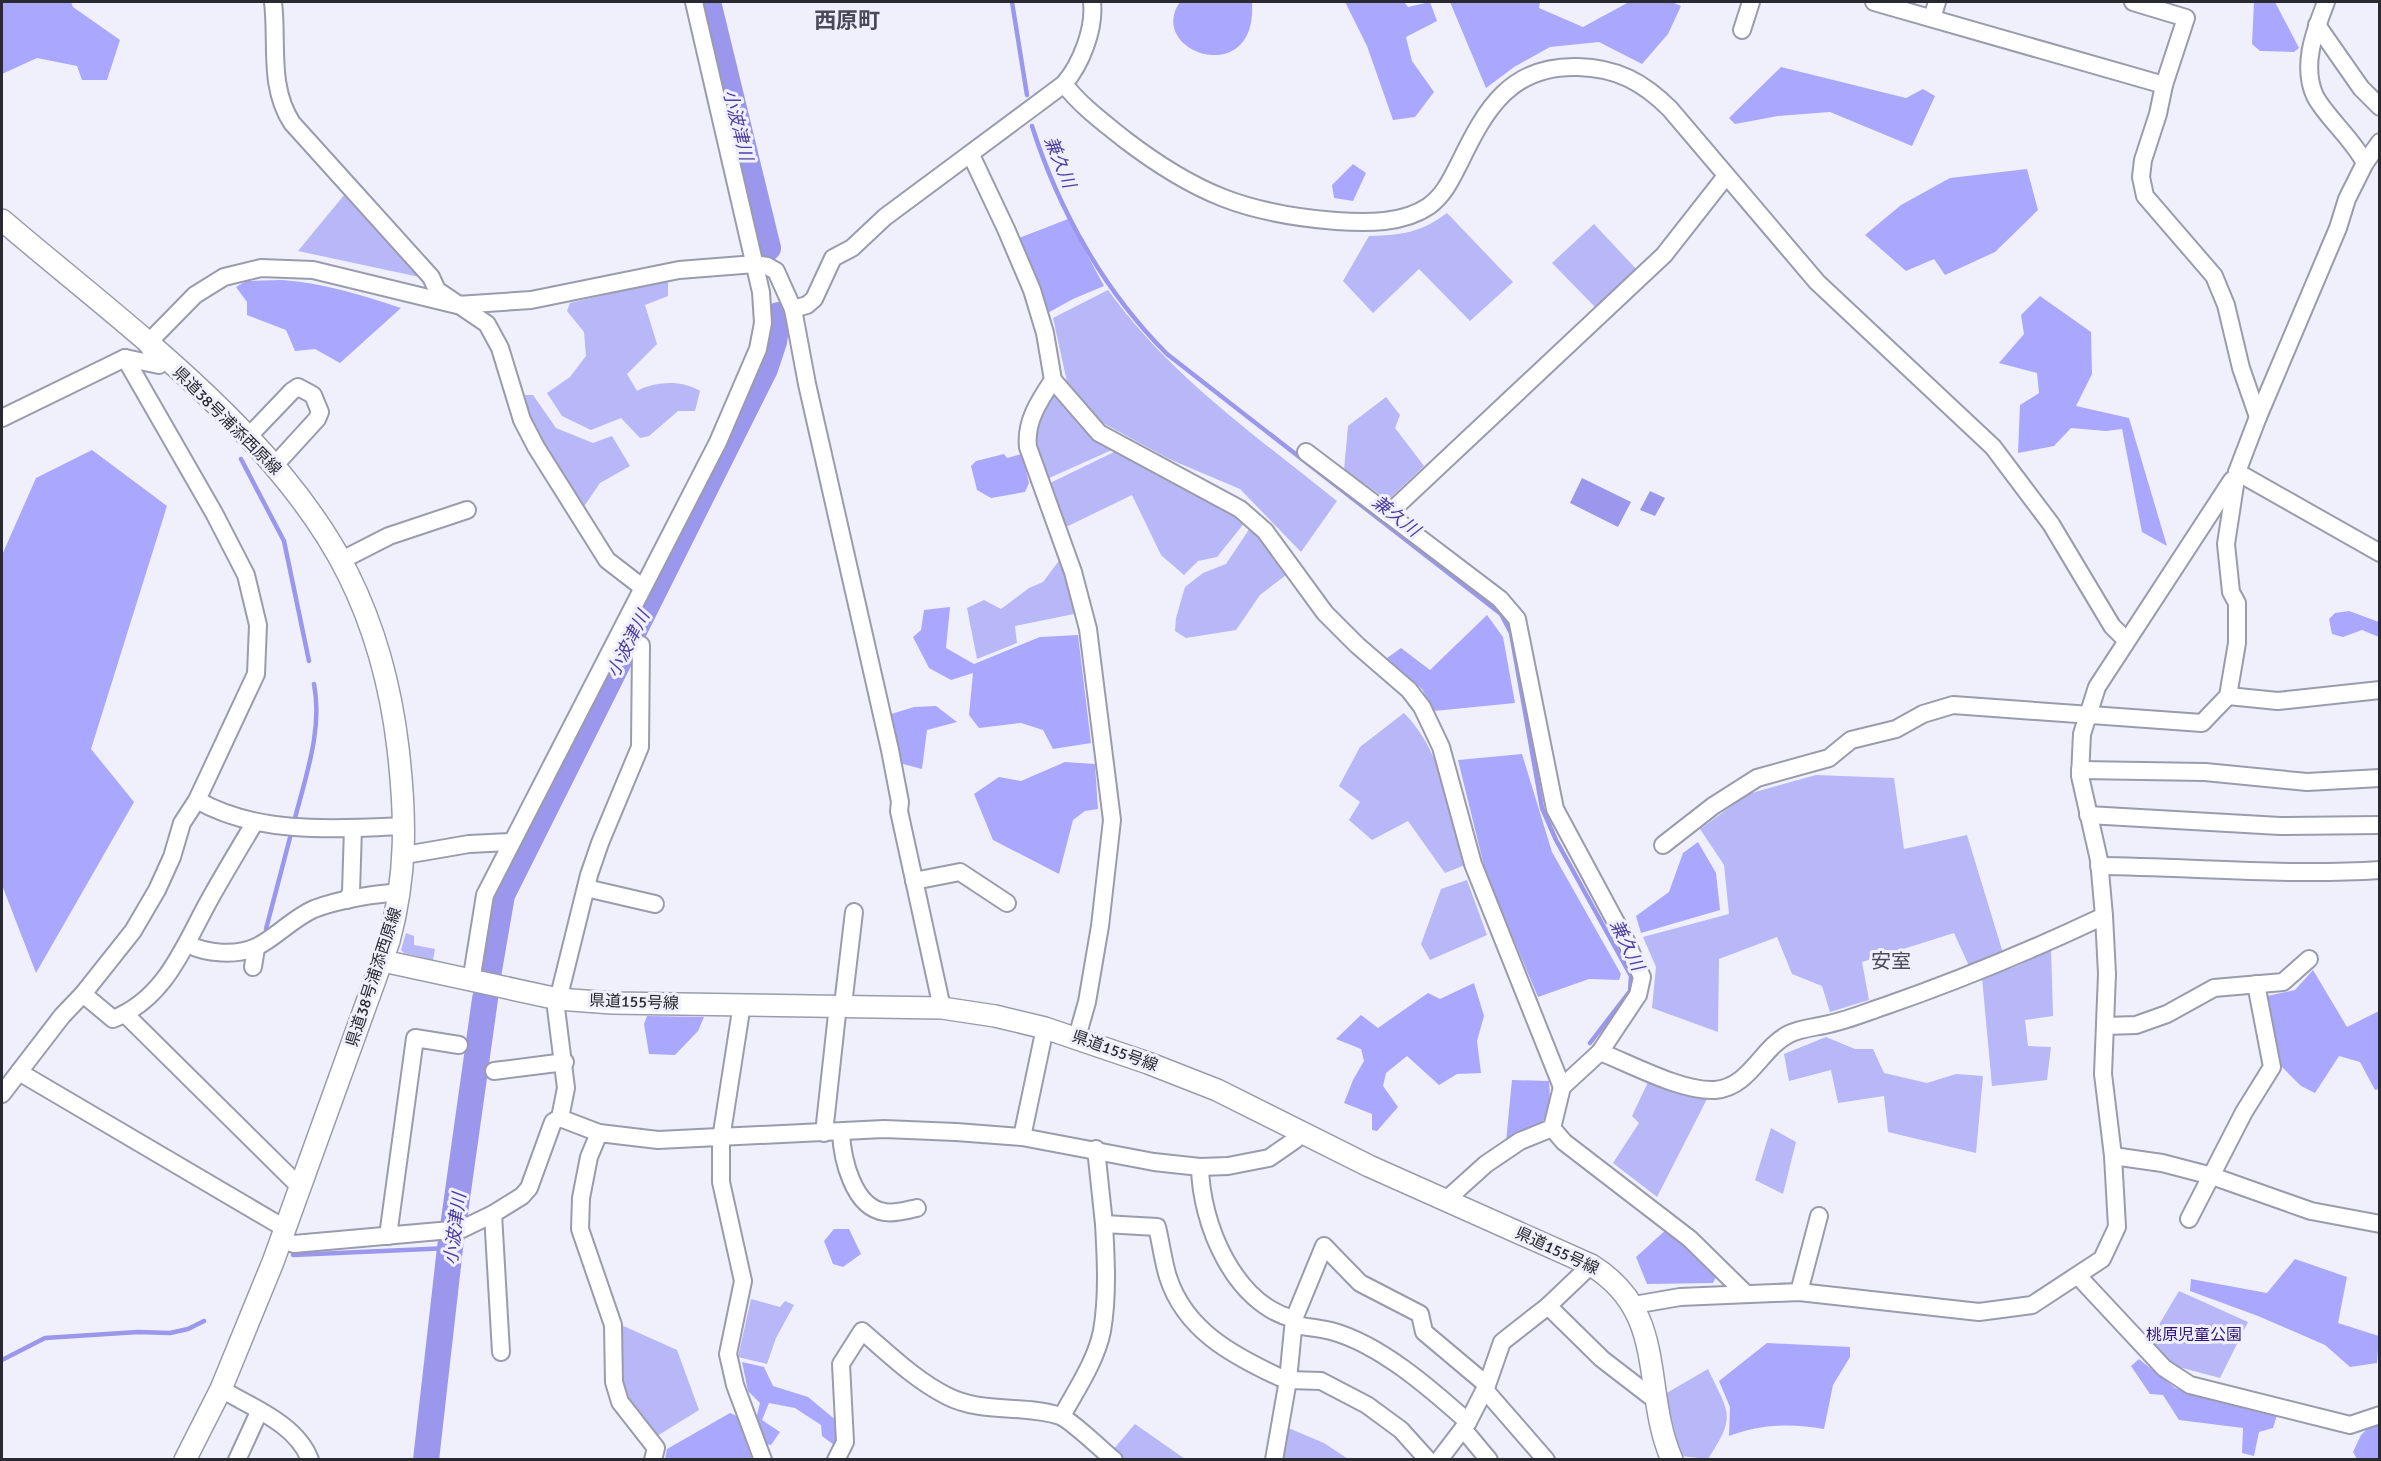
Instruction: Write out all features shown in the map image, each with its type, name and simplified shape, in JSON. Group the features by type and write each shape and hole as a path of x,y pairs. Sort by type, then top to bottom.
{"main road":[{"name":"県道38号浦添西原線","path":"2,220 147,344 248,437 309,510 340,561 369,621 386,682 396,732 405,826 405,855 400,892 383,961 284,1234 220,1389 185,1460"},
{"name":"県道155号線","path":"383,961 471,982 558,999 612,1003 942,1008 995,1016 1077,1037 1217,1090 1446,1200 1591,1265 1613,1279 1634,1305 1648,1345 1668,1458"}],"street":[{"path":"273,2 276,31 275,78 282,109 292,123 431,277 437,290 487,324 500,348 527,432 568,495 591,538 607,560 642,587"},
{"path":"471,982 485,895 510,842 718,442 758,349 764,309 694,2"},
{"path":"793,309 807,305 814,299 833,258 857,244 885,217 1064,84 1071,76 1086,42 1091,25 1092,2"},
{"path":"1742,30 1751,2"},
{"path":"1874,2 2164,85"},
{"path":"1932,18 1937,2"},
{"path":"2133,2 2186,18 2164,85 2158,114 2143,160 2141,177 2145,196 2214,276 2226,305 2241,368 2258,417"},
{"path":"1664,845 1713,806 1756,778 1829,758 1851,740 1896,729 1923,714 1953,705 2202,723 2228,696 2237,643 2237,603 2231,592 2226,544 2237,472 2338,228 2347,199 2373,156 2358,149 2315,96 2309,64 2317,25 2326,2"},
{"path":"2317,25 2361,88 2379,108"},
{"path":"1064,84 1093,114 1179,178 1228,202 1292,217 1364,222 1413,215 1439,198 1481,122 1500,96 1512,86 1539,71 1562,67 1611,70 1651,90 1817,282 1993,447 2051,524 2112,626 2126,640"},
{"path":"971,155 1032,290 1045,333 1053,380 1099,433 1240,510 1264,531 1325,613 1357,645 1409,690 1422,707 1441,747 1473,864 1562,1087"},
{"path":"1388,514 1664,255 1726,176"},
{"path":"2,418 125,358 159,365 147,344 195,295 224,277 261,268 313,270 457,305 531,300 679,270 755,264 767,266 776,271 793,309 791,338 892,761 900,802 899,811 942,1008"},
{"path":"2,1094 62,1016 83,994 133,931 172,857 182,823 197,800 256,674 258,625 254,599 246,575 214,513 125,358"},
{"path":"1053,380 1038,402 1026,432 1028,447 1073,572 1088,630 1112,820 1100,926 1087,1002 1077,1037"},
{"path":"248,437 298,387 313,395 320,412 317,419 274,466"},
{"path":"1306,452 1500,598 1517,619 1555,808 1626,940 1642,977 1638,995 1599,1052 1562,1087 1552,1128"},
{"path":"1634,1305 1680,1297 1744,1292 1799,1292 1979,1312 2032,1305 2079,1277 2102,1259 2117,1227 2113,1156 2103,1074 2107,974 2104,916 2099,866 2080,770 2086,715 2097,687 2126,640 2237,472"},
{"path":"2237,472 2379,553"},
{"path":"340,561 389,536 467,510"},
{"path":"19,1072 284,1234 294,1244 454,1230 493,1214 522,1196 529,1188 553,1122 560,1118 566,1088 565,1062 556,1008 586,888 600,843 640,747 641,645"},
{"path":"2228,696 2278,701 2379,690"},
{"path":"2080,770 2205,772 2307,782 2379,777"},
{"path":"197,800 255,822 353,828 405,826"},
{"path":"2088,815 2280,826 2379,825"},
{"path":"83,994 113,1018 126,1014 138,1006 174,968 209,899 255,822"},
{"path":"347,900 351,892 353,828"},
{"path":"405,855 469,844 510,842"},
{"path":"2099,866 2177,866 2277,873 2379,870"},
{"path":"914,881 960,872 1007,903"},
{"path":"586,888 655,904"},
{"path":"188,944 204,951 224,952 256,948 308,913 347,900 400,892"},
{"path":"824,1133 854,912"},
{"path":"1599,1052 1696,1089 1716,1090 1731,1086 1742,1080 1778,1041 1790,1033 1843,1020 2021,956 2104,916"},
{"path":"253,967 256,948"},
{"path":"2105,1026 2136,1025 2167,1014 2214,987 2283,982 2309,959"},
{"path":"2189,1219 2244,1112 2272,1067 2256,984"},
{"path":"742,1004 721,1139 721,1182 743,1281 728,1354 735,1385 763,1460"},
{"path":"126,1014 301,1188"},
{"path":"1022,1137 1045,1028"},
{"path":"387,1236 416,1038 459,1045"},
{"path":"494,1071 565,1062"},
{"path":"560,1118 599,1133 658,1140 918,1130 1022,1137 1096,1149 1154,1162 1200,1167 1228,1166 1269,1158 1295,1140 1301,1132"},
{"path":"1446,1200 1486,1164 1520,1141 1552,1128"},
{"path":"1552,1128 1564,1142 1690,1239 1744,1292"},
{"path":"841,1132 845,1169 864,1200 875,1209 885,1212 917,1208"},
{"path":"599,1133 589,1157 581,1198 580,1229 613,1324 615,1382 620,1402 656,1448 653,1460"},
{"path":"1062,1416 1083,1377 1102,1333 1106,1268 1096,1149"},
{"path":"2113,1156 2162,1163 2212,1176 2311,1211 2378,1222"},
{"path":"1200,1167 1205,1206 1221,1251 1238,1280 1258,1302 1294,1322 1332,1332 1365,1346 1405,1370 1466,1426 1489,1460"},
{"path":"493,1214 501,1352"},
{"path":"1799,1292 1819,1216"},
{"path":"1104,1224 1157,1227 1168,1278 1195,1324 1218,1344 1244,1360 1288,1380 1321,1381 1367,1405 1401,1430 1428,1460"},
{"path":"1274,1460 1288,1380 1294,1322 1324,1246 1360,1283 1420,1314 1424,1332 1486,1387 1546,1460"},
{"path":"1439,1460 1466,1426 1486,1387 1502,1342 1548,1306 1591,1265"},
{"path":"2079,1277 2164,1368 2190,1385 2350,1425 2379,1415"},
{"path":"1548,1306 1602,1359 1650,1396 1657,1397"},
{"path":"836,1460 845,1442 841,1364 862,1331 909,1371 947,1396 981,1407 1062,1416 1114,1460"},
{"path":"220,1389 285,1428 304,1445 309,1460"},
{"path":"237,1460 259,1412"}],"green space":[{"path":"345,194 424,278 298,251"},
{"path":"1447,213 1513,282 1470,321 1419,269 1373,313 1343,281 1369,236 1410,232 1428,225"},
{"path":"1594,224 1638,271 1597,309 1552,263"},
{"path":"668,280 668,296 645,305 657,344 627,374 637,391 652,385 669,383 693,387 700,391 695,411 678,411 649,436 640,438 621,418 591,430 562,416 547,393 570,377 586,356 584,332 567,311 570,303"},
{"path":"1108,290 1158,350 1186,377 1245,428 1337,501 1301,552 1240,489 1169,459 1103,423 1067,382 1053,318"},
{"path":"1051,393 1114,449 1047,479 1039,455 1037,436 1040,416"},
{"path":"525,395 533,395 556,428 593,443 612,436 630,466 600,483 583,508 531,427"},
{"path":"1386,397 1400,415 1395,428 1424,466 1388,500 1344,470 1348,426"},
{"path":"1116,451 1246,521 1217,557 1198,561 1184,575 1161,555 1132,495 1066,527 1048,484"},
{"path":"1252,525 1290,572 1260,595 1236,630 1186,638 1175,631 1176,618 1185,587 1203,573 1226,564"},
{"path":"1061,558 1074,614 1015,626 1017,643 977,659 967,608 984,600 1001,609 1029,588 1043,582"},
{"path":"1404,713 1428,746 1450,805 1465,865 1445,873 1408,821 1372,840 1349,820 1360,802 1339,786 1360,747"},
{"path":"1816,775 1894,778 1904,849 1967,835 2003,953 1969,966 1954,933 1862,962 1869,1000 1830,1012 1822,986 1792,974 1777,937 1719,959 1718,1032 1652,1008 1656,967 1643,937 1729,914 1724,865 1700,829 1748,794"},
{"path":"1467,880 1487,935 1430,960 1421,944 1441,889"},
{"path":"406,933 414,936 414,945 435,949 433,960 404,953 401,950"},
{"path":"2051,949 2053,1016 2025,1020 2028,1046 2051,1047 2047,1080 1992,1086 1982,978 2017,966"},
{"path":"1826,1037 1855,1049 1873,1049 1884,1073 1927,1083 1956,1074 1983,1076 1976,1153 1888,1132 1884,1096 1838,1103 1831,1070 1789,1081 1784,1054"},
{"path":"1650,1078 1709,1095 1657,1197 1613,1163 1639,1123 1632,1116"},
{"path":"1771,1128 1796,1142 1783,1194 1755,1180"},
{"name":"桃原児童公園","path":"2179,1291 2248,1322 2220,1378 2175,1366 2148,1343"},
{"path":"751,1299 780,1307 785,1301 794,1305 776,1338 767,1364 738,1357"},
{"path":"619,1324 677,1350 699,1410 657,1436 627,1401 620,1376"},
{"path":"1708,1369 1727,1414 1723,1433 1708,1459 1681,1456 1665,1394"},
{"path":"1135,1424 1185,1459 1124,1459 1112,1451"},
{"path":"1286,1427 1324,1443 1348,1459 1279,1460"}],"shaded area":[{"path":"2,2 71,2 73,7 120,40 107,80 82,80 77,66 37,58 2,74"},
{"path":"1180,2 1252,2 1249,30 1238,47 1223,54 1205,54 1189,47 1177,36 1173,20"},
{"path":"1345,2 1404,2 1408,7 1430,2 1437,21 1406,37 1412,61 1434,92 1415,117 1393,120 1367,46"},
{"path":"1450,2 1540,2 1539,8 1583,27 1629,2 1672,2 1681,6 1668,34 1642,64 1599,42 1550,47 1514,67 1486,88"},
{"path":"2254,2 2275,2 2299,48 2294,52 2260,51 2252,44"},
{"path":"1781,67 1906,98 1923,89 1935,96 1912,146 1830,112 1778,116 1735,124 1729,118"},
{"path":"1353,164 1366,173 1353,201 1334,198 1332,185"},
{"path":"2027,169 2038,210 1995,252 1945,275 1934,259 1906,271 1865,235 1901,205 1950,178"},
{"path":"1068,219 1104,286 1044,315 1034,273 1019,238"},
{"path":"282,280 357,294 401,308 340,363 315,349 295,351 286,330 247,315 247,302 236,287 246,281"},
{"path":"2040,296 2091,332 2092,374 2076,406 2129,418 2167,546 2142,532 2122,429 2106,431 2071,428 2054,446 2018,453 2020,405 2039,393 2037,373 1999,363 2024,334 2021,315"},
{"path":"92,450 167,506 91,749 134,802 36,973 2,885 2,555 36,478"},
{"path":"1004,454 1007,458 1022,454 1029,483 1025,492 991,498 977,490 971,466 976,461"},
{"path":"1582,478 1631,502 1618,527 1570,503"},
{"path":"1650,491 1665,498 1655,516 1640,510"},
{"path":"950,607 946,648 974,664 1040,637 1078,635 1091,743 1053,749 1043,730 1021,723 979,728 969,715 973,673 951,680 929,668 913,637 921,630 924,610"},
{"path":"2349,611 2379,622 2379,637 2362,630 2343,637 2332,634 2329,619 2335,613"},
{"path":"1487,615 1503,637 1515,703 1434,711 1422,689 1387,658 1401,648 1430,670"},
{"path":"936,706 957,722 927,730 922,769 899,763 888,715 914,707"},
{"path":"1522,754 1552,852 1621,974 1619,980 1589,979 1538,997 1486,874 1458,760"},
{"path":"1065,762 1095,764 1098,809 1085,811 1073,820 1059,874 993,840 974,794 999,777 1021,781"},
{"path":"1698,842 1716,873 1720,910 1641,933 1636,916 1669,892 1683,853"},
{"path":"2313,970 2347,1027 2379,1011 2379,1089 2375,1090 2360,1062 2339,1056 2315,1093 2301,1086 2278,1063 2267,996 2295,990"},
{"path":"1474,983 1484,1016 1477,1041 1481,1073 1457,1074 1439,1085 1407,1056 1386,1073 1383,1086 1398,1107 1377,1131 1372,1130 1372,1114 1344,1103 1364,1061 1361,1049 1336,1039 1361,1015 1378,1028 1428,993 1440,999"},
{"path":"647,1016 704,1017 698,1031 675,1055 649,1054 644,1024"},
{"path":"1512,1080 1549,1081 1549,1106 1547,1115 1536,1127 1506,1142"},
{"path":"1668,1228 1717,1275 1713,1283 1647,1284 1636,1257"},
{"path":"834,1229 849,1229 861,1254 843,1267 833,1264 824,1241"},
{"path":"2295,1259 2347,1277 2338,1323 2379,1336 2377,1363 2350,1367 2325,1345 2258,1316 2190,1291 2191,1279 2267,1293"},
{"path":"1767,1343 1850,1347 1850,1357 1833,1385 1824,1429 1776,1426 1753,1429 1729,1436 1730,1407 1719,1381"},
{"path":"2139,1359 2175,1388 2277,1415 2273,1428 2259,1432 2254,1456 2242,1453 2243,1428 2179,1420 2163,1395 2150,1394 2131,1366"},
{"path":"742,1362 764,1367 773,1386 808,1397 837,1421 839,1437 834,1445 822,1436 821,1425 795,1408 769,1403 762,1420 780,1432 771,1445 761,1443 755,1423 760,1403 748,1391"},
{"path":"730,1413 737,1416 752,1459 665,1459 667,1449"},
{"path":"2379,1417 2379,1459 2357,1459 2353,1452 2361,1435"}],"waterway":[{"name":"小波津川","path":"708,2 768,248"},
{"name":"兼久川","path":"1012,2 1027,95"},
{"name":"兼久川","path":"1032,126 1056,189 1086,248 1123,304 1167,354 1501,614 1511,633 1542,808 1556,840 1631,976 1630,991 1590,1043"},
{"name":"小波津川","path":"488,976 502,895 765,369 774,342 778,315"},
{"path":"241,459 284,541 309,661"},
{"path":"294,822 315,736 314,684"},
{"path":"266,929 292,830"},
{"name":"小波津川","path":"426,1460 450,1248 485,999"},
{"path":"293,1255 450,1248"},
{"path":"2,1360 45,1338 138,1332 170,1333 188,1329 204,1321"}],"district":[{"name":"西原町","path":"847,20"},
{"name":"安室","path":"1891,961"}]}
